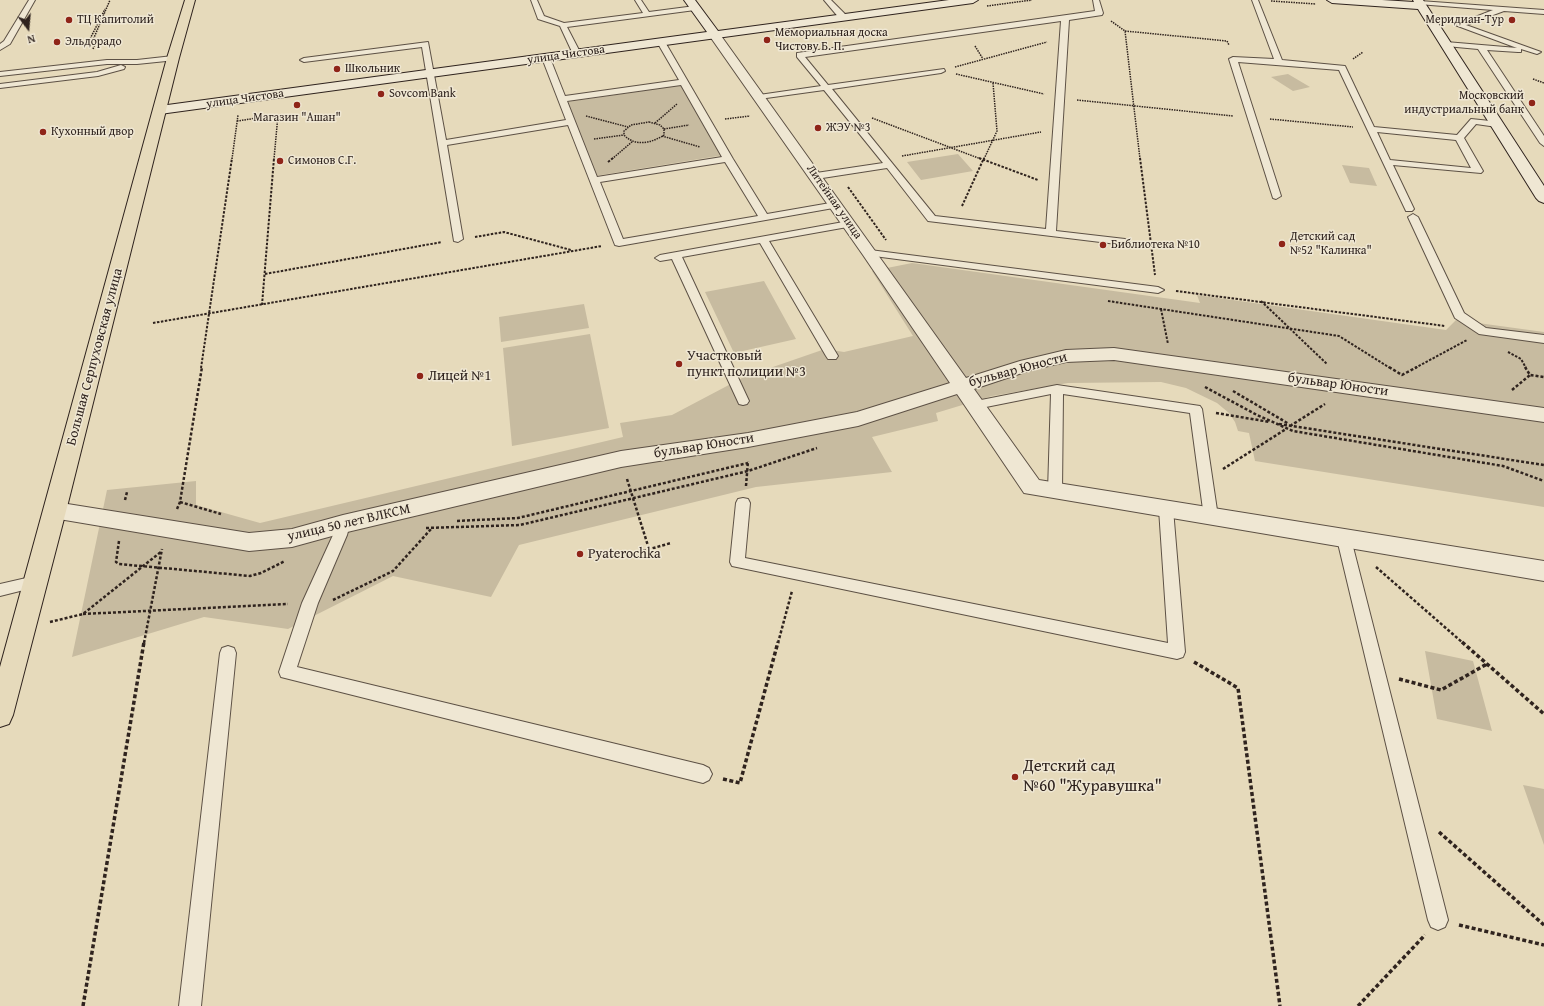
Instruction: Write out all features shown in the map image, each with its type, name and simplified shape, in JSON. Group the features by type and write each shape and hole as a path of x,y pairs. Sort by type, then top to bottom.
{"main road":[{"name":"Большая Серпуховская улица","path":"0,715 55,511 173,58 190,0"}],"street":[{"name":"улица Чистова","path":"160,110 973,0"},
{"path":"1332,0 1420,3 1543,195"},
{"name":"Литейная улица","path":"692,4 816,176 1032,487 1544,571"},
{"name":"бульвар Юности","path":"631,457 748,440 858,419 1027,365 1066,356 1114,354 1544,415"},
{"name":"улица 50 лет ВЛКСМ","path":"55,511 249,542 292,538 343,524 631,457"}],"lane":[{"path":"0,48 7,42 32,0"},
{"path":"534,0 541,17 564,25 647,14 692,4"},
{"path":"638,0 647,14"},
{"path":"827,0 843,18"},
{"path":"1096,0 1099,13 800,55 936,222 1125,242"},
{"path":"1255,0 1279,62"},
{"path":"1420,3 1544,13"},
{"path":"1504,9 1459,25 1541,50"},
{"path":"1051,233 1064,18"},
{"path":"564,25 577,54"},
{"path":"661,42 726,156 764,218"},
{"path":"304,60 425,44 458,240"},
{"path":"1446,44 1541,50"},
{"path":"1481,47 1544,143"},
{"path":"0,74 107,62 137,62 173,58"},
{"path":"546,58 619,243 836,205"},
{"path":"1276,196 1233,59 1342,68 1459,315 1480,333 1544,339"},
{"path":"0,86 98,74 137,62"},
{"path":"759,97 941,71"},
{"path":"562,99 684,82"},
{"path":"1459,138 1474,121 1497,124"},
{"path":"442,143 571,122"},
{"path":"1371,129 1459,138"},
{"path":"1387,162 1478,171 1459,138"},
{"path":"593,178 726,156"},
{"path":"816,176 886,162"},
{"path":"660,258 849,224"},
{"path":"763,239 832,356"},
{"path":"870,253 932,255 1158,290"},
{"path":"676,255 743,401"},
{"path":"1055,491 1057,389"},
{"path":"976,405 1057,389 1196,409 1211,517"},
{"path":"743,503 737,562 1177,652 1166,509"},
{"path":"343,524 340,535 310,603 287,672 703,774"},
{"path":"1344,539 1438,920"},
{"path":"0,590 35,582"},
{"path":"190,1006 228,653"}],"path":[{"path":"107,62 89,58 97,40 93,40 110,0"},
{"path":"89,41 107,7"},
{"path":"1099,13 1125,30 1227,41 1233,59"},
{"path":"1125,30 1133,105 1158,290 1171,362"},
{"path":"941,71 1063,37"},
{"path":"941,71 1060,98 1371,129"},
{"path":"1533,79 1544,83"},
{"path":"936,222 961,207 997,131 993,83"},
{"path":"655,123 690,93"},
{"path":"83,1006 149,611 162,550 180,502 210,314 238,121 239,100"},
{"path":"842,106 1054,187"},
{"path":"566,110 628,127"},
{"path":"238,121 278,115 262,305"},
{"path":"642,122 655,123 660,125 665,131 662,136 648,142 633,141 628,139 624,134 624,131 628,127 642,122"},
{"path":"886,162 951,148 1058,130"},
{"path":"578,141 624,134"},
{"path":"662,136 726,156"},
{"path":"593,178 633,141"},
{"path":"265,274 504,232 573,251"},
{"path":"153,323 619,243"},
{"path":"1158,290 1181,291 1261,301 1480,333 1521,359 1530,376 1544,377"},
{"path":"1106,301 1339,336 1408,378"},
{"path":"1206,480 1352,387 1261,301"},
{"path":"1394,377 1402,375 1480,333"},
{"path":"1200,385 1293,431 1503,466 1544,482"},
{"path":"1229,389 1291,426"},
{"path":"1196,409 1291,426 1544,465"},
{"path":"424,528 520,525 748,471 824,446"},
{"path":"631,457 631,491 649,549"},
{"path":"452,521 518,518 748,463"},
{"path":"127,492 116,562 119,564 250,576 260,573 287,560"},
{"path":"23,628 83,614 329,602 393,571 435,525"},
{"path":"642,551 671,543"},
{"path":"83,614 162,550"},
{"path":"1374,565 1544,714"},
{"path":"703,774 740,783 797,574"},
{"path":"1177,652 1238,688 1280,1006"},
{"path":"1377,673 1441,690 1487,664"},
{"path":"1411,807 1544,925"},
{"path":"1358,1006 1438,920 1544,945"}],"shaded area":[{"path":"1288,74 1310,87 1293,91 1271,77"},
{"path":"683,85 724,155 595,176 567,102"},
{"path":"958,154 973,171 921,180 907,162"},
{"path":"1342,165 1369,168 1377,186 1350,183"},
{"path":"912,263 1200,303 1197,295 1446,330 1456,320 1544,332 1544,507 1255,461 1249,433 1238,431 1235,422 1229,413 1217,403 1186,388 1161,382 1068,383 992,396 936,413 938,421 872,437 892,472 756,487 519,545 491,597 393,576 288,629 204,617 72,657 107,490 196,481 196,505 260,523 623,437 620,423 672,415 744,377 825,349 844,352 913,336 872,271"},
{"path":"764,281 796,339 734,353 705,292"},
{"path":"584,304 589,328 501,342 499,317"},
{"path":"590,334 609,428 512,446 503,348"},
{"path":"1425,651 1473,661 1492,731 1437,719"},
{"path":"1523,785 1544,789 1544,845"}],"place":[{"name":"ТЦ Капитолий","path":"69,20"},
{"name":"Меридиан-Тур","path":"1512,20"},
{"name":"Мемориальная доска Чистову Б. П.","path":"767,40"},
{"name":"Эльдорадо","path":"57,42"},
{"name":"Школьник","path":"337,69"},
{"name":"Sovcom Bank","path":"381,94"},
{"name":"Московский индустриальный банк","path":"1532,103"},
{"name":"Магазин \"Ашан\"","path":"297,105"},
{"name":"ЖЭУ №3","path":"818,128"},
{"name":"Кухонный двор","path":"43,132"},
{"name":"Симонов С.Г.","path":"280,161"},
{"name":"Детский сад №52 \"Калинка\"","path":"1282,244"},
{"name":"Библиотека №10","path":"1103,245"},
{"name":"Участковый пункт полиции №3","path":"679,364"},
{"name":"Лицей №1","path":"420,376"},
{"name":"Pyaterochka","path":"580,554"},
{"name":"Детский сад №60 \"Журавушка\"","path":"1015,777"}]}
